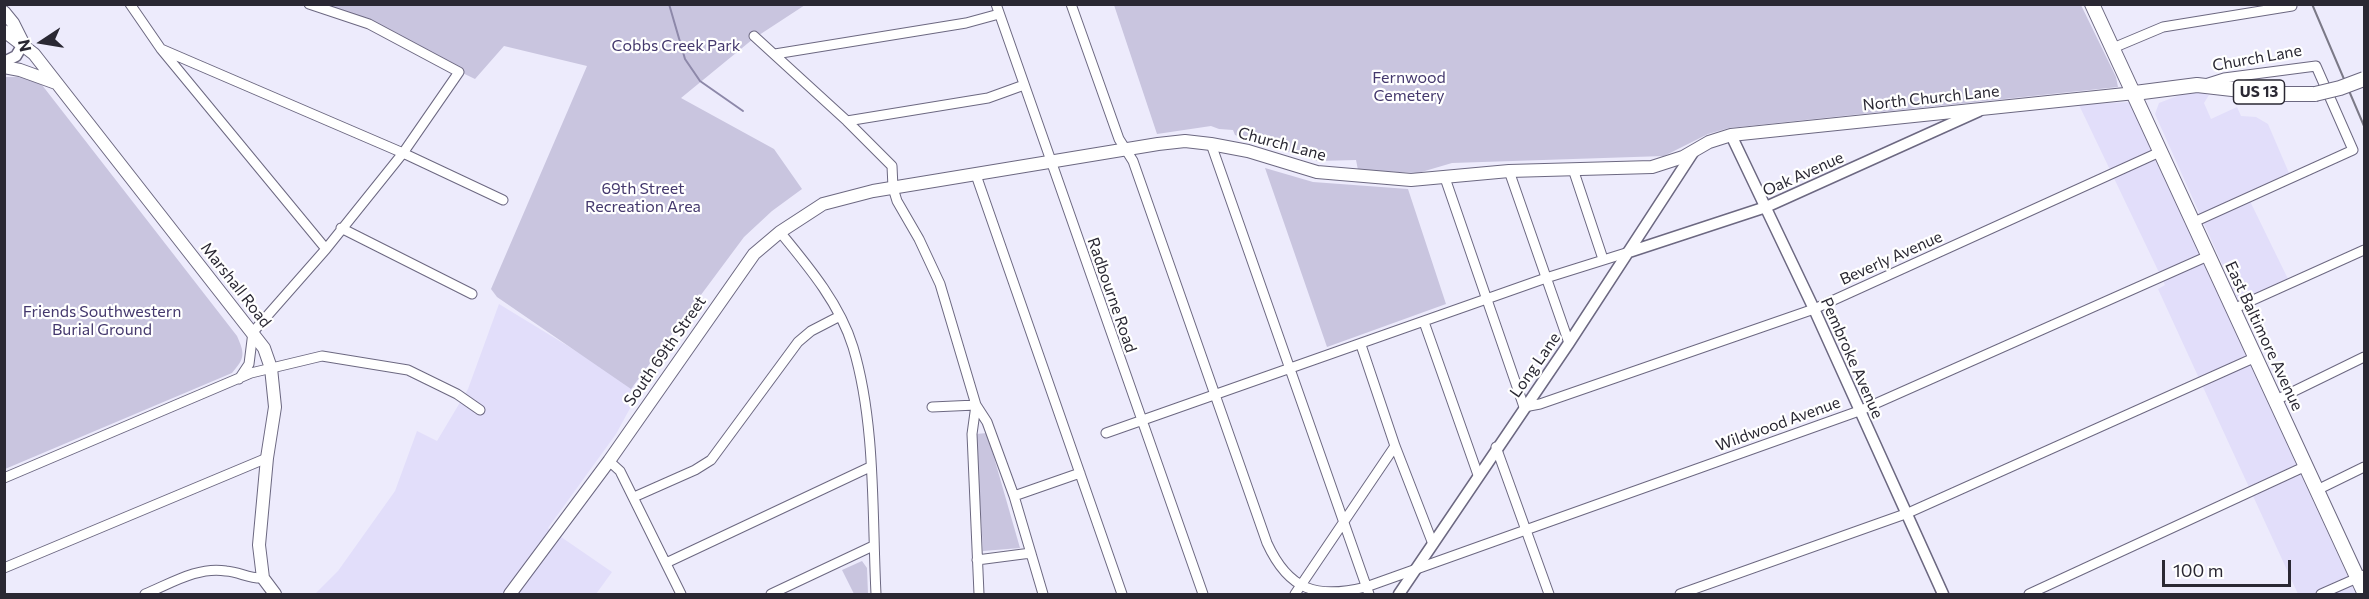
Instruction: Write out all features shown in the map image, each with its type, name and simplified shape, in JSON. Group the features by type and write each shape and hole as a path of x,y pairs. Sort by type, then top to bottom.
{"main road":[{"name":"East Baltimore Avenue","path":"2092,4 2317,490 2361,576 2364,592"},
{"name":"Marshall Road","path":"4,12 14,23 23,44"},
{"name":"Marshall Road","path":"4,31 23,44 57,84 264,348 271,368 275,407 267,458 259,545 263,578 275,594"},
{"path":"4,68 20,70 57,84"},
{"name":"US 13","path":"2135,93 2182,85 2204,85 2286,95 2315,94 2340,88 2364,78"},
{"name":"North Church Lane","path":"1731,135 2135,93"},
{"name":"Church Lane","path":"893,188 1185,141 1248,151 1317,172 1400,179 1445,178 1509,171 1652,167 1677,159 1709,142 1731,135"},
{"name":"South 69th Street","path":"510,594 609,461 754,254 780,232 823,204 893,188"}],"street":[{"path":"130,4 161,49 326,249"},
{"path":"239,379 249,364 253,332 326,249 403,153 459,72 369,24 309,4"},
{"path":"1071,4 1119,139 1133,161 1267,543 1278,565 1298,591 1395,446"},
{"path":"2113,48 2163,27 2292,6"},
{"path":"775,54 966,23 997,9"},
{"name":"Radbourne Road","path":"997,9 1203,594"},
{"path":"754,36 847,121 892,166 893,188 897,201 919,239 940,284 976,405 987,422 1014,496 1043,594"},
{"path":"4,62 16,56 23,44"},
{"path":"161,49 403,153 503,201"},
{"name":"Church Lane","path":"2194,222 2353,150 2316,66 2224,78 2204,85"},
{"path":"847,121 988,98 1023,85"},
{"name":"Oak Avenue","path":"1629,252 1766,207 1984,108"},
{"name":"Pembroke Avenue","path":"1731,135 1814,309 1943,594"},
{"path":"1211,144 1367,591"},
{"name":"Long Lane","path":"1399,594 1496,447 1569,343 1694,151"},
{"name":"Beverly Avenue","path":"1524,407 1540,404 1814,309 2162,151"},
{"path":"1573,169 1603,259"},
{"path":"1509,171 1569,343"},
{"path":"976,176 1122,594"},
{"path":"1445,178 1524,407"},
{"path":"341,228 472,294"},
{"path":"780,232 815,275 840,316 853,346 868,421 876,594"},
{"path":"2234,309 2364,250"},
{"path":"1106,433 1546,278 1629,252"},
{"name":"Wildwood Avenue","path":"1298,591 1334,594 1367,591 1416,570 1859,411 2208,256"},
{"path":"634,497 695,470 711,460 798,342 811,331 840,316"},
{"path":"1424,322 1478,475"},
{"path":"1361,345 1395,446 1433,544"},
{"path":"4,478 239,379 271,368 322,356 408,370 457,394 480,410"},
{"path":"1680,594 1908,513 2256,357"},
{"path":"2276,400 2364,357"},
{"path":"932,407 976,405"},
{"path":"976,405 972,434 979,594"},
{"path":"1496,447 1549,594"},
{"path":"4,568 267,458"},
{"path":"609,461 620,471 681,594"},
{"path":"2029,594 2306,466"},
{"path":"666,563 870,467"},
{"path":"2317,490 2364,467"},
{"path":"1014,496 1080,473"},
{"path":"771,594 873,546"},
{"path":"977,560 1031,553"},
{"path":"145,594 204,571 225,570 252,579 263,578"},
{"path":"2321,594 2361,576"}],"shaded area":[{"path":"2197,92 2209,95 2204,103 2211,119 2237,107 2241,116 2256,117 2268,124 2289,173 2246,193 2288,279 2239,302 2155,114 2159,103 2180,95"},
{"path":"2129,102 2356,594 2298,594 2158,289 2165,285 2079,105"},
{"path":"499,304 640,390 616,434 548,528 612,572 596,594 315,594 338,571 395,491 417,431 437,441 468,389"}],"green space":[{"name":"69th Street Recreation Area","path":"313,5 805,5 753,39 681,98 774,149 802,189 772,211 744,237 631,389 497,297 491,289 587,66 504,46 475,79 344,16"},
{"name":"Fernwood Cemetery","path":"1114,5 2081,5 2116,77 2118,87 1729,128 1708,134 1664,156 1452,163 1418,173 1358,170 1356,160 1317,161 1235,135 1233,130 1211,126 1157,134"},
{"name":"Friends Southwestern Burial Ground","path":"5,77 24,77 42,85 237,336 242,356 232,373 5,469"},
{"path":"1265,168 1313,182 1408,189 1446,304 1327,347"},
{"path":"987,433 1020,548 983,551 976,434"},
{"path":"862,561 867,568 868,594 854,594 842,570"}],"waterway":[{"path":"669,4 685,59 700,81 743,111"}],"railway":[{"path":"2312,4 2364,126"}],"park label":[{"name":"Cobbs Creek Park","path":"676,46"}]}
